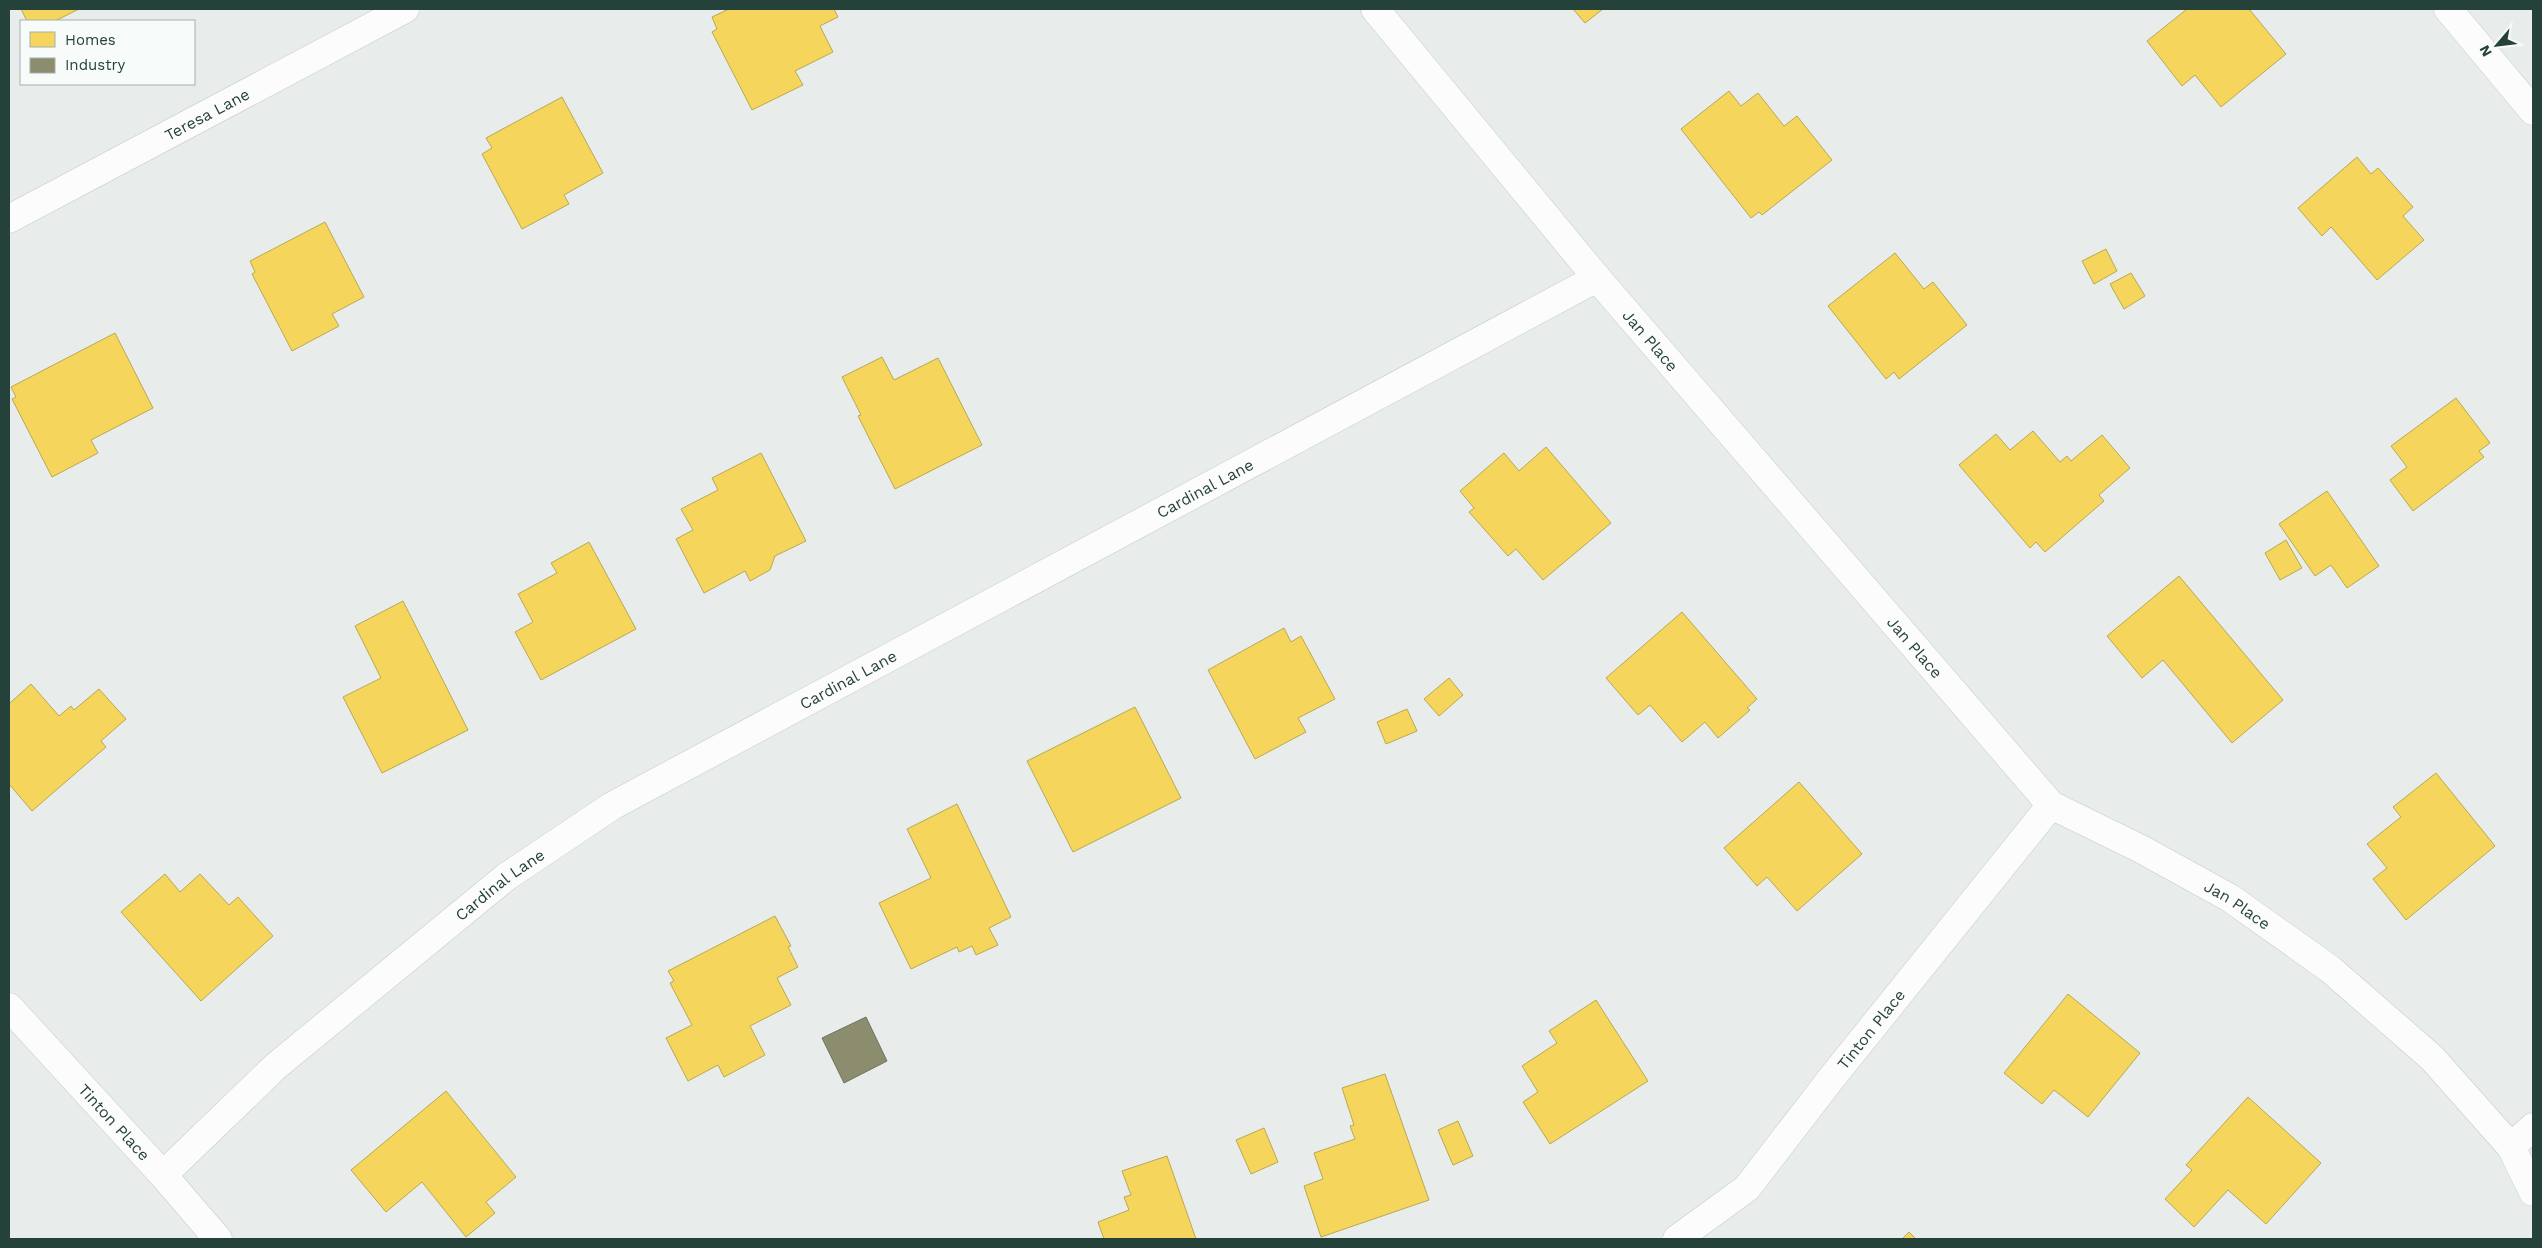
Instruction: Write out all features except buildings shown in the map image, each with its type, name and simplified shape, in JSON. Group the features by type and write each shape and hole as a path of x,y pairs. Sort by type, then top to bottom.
{"street":[{"name":"Teresa Lane","path":"9,220 405,9"},
{"name":"Jan Place","path":"1375,9 1597,278 2051,805 2141,849 2230,898 2330,969 2432,1058 2511,1146 2533,1192"},
{"path":"2448,9 2533,111"},
{"name":"Cardinal Lane","path":"163,1175 276,1066 506,877 612,806 1597,278"},
{"name":"Tinton Place","path":"1677,1239 1747,1188 1830,1080 2051,805"},
{"name":"Tinton Place","path":"9,1007 163,1175 218,1239"},
{"path":"2511,1146 2533,1128"}]}
